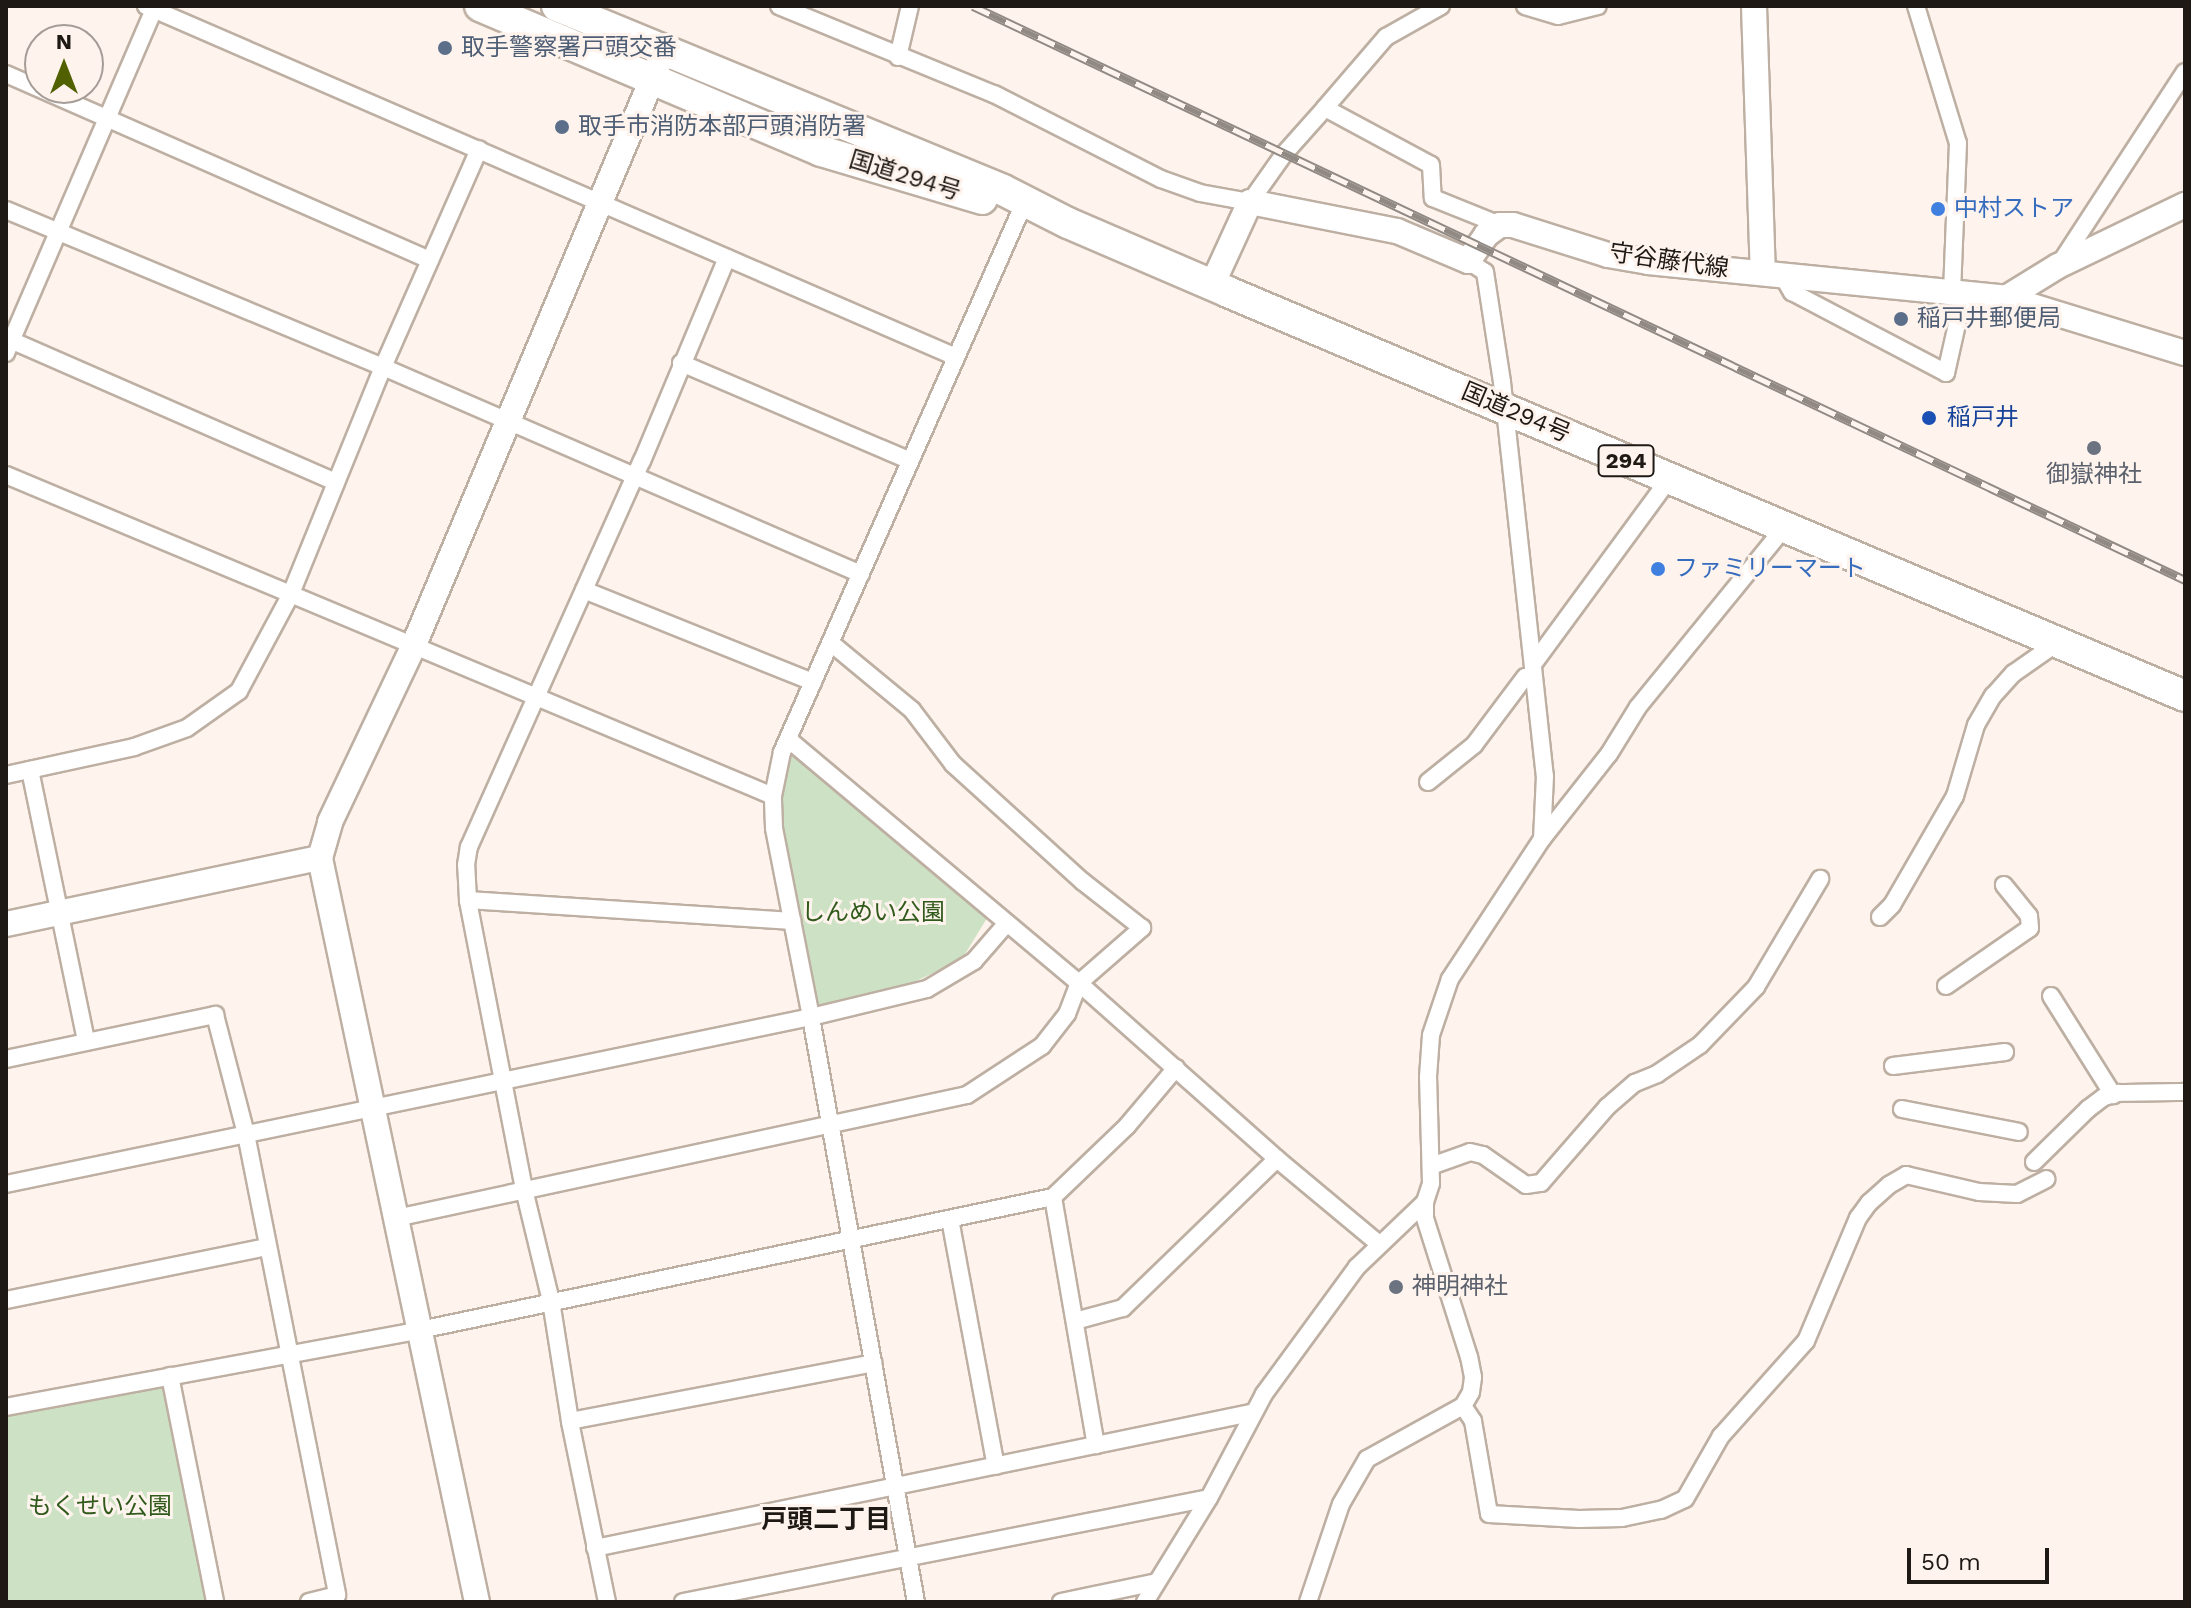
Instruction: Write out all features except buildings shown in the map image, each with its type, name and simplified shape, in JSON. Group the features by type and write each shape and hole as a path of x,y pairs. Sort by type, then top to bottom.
{"highway":[{"name":"国道294号","path":"480,6 821,151 1022,205"},
{"name":"国道294号","path":"557,6 2057,643 2183,688"}],"street":[{"path":"779,6 994,94 1161,179 1200,193 1397,231 1468,261 1485,272 1504,408 1529,670 1545,776 1542,839"},
{"path":"898,57 910,6"},
{"path":"1212,285 1250,202 1284,154 1386,37 1441,6"},
{"path":"1525,6 1558,16 1598,6"},
{"path":"1754,6 1773,274 1792,292 1946,373 1958,293 1958,143 1916,6"},
{"path":"336,482 8,344 106,116 149,7 956,357"},
{"path":"477,1602 320,858 330,822 413,647 664,52"},
{"path":"2058,266 2185,72"},
{"path":"6,74 430,260"},
{"path":"1325,108 1431,165 1433,198 1500,225"},
{"path":"6,775 134,747 187,728 239,691 290,596 383,367 479,149"},
{"path":"916,1602 774,828 773,796 788,739 1022,205"},
{"path":"2006,298 2058,266 2185,205"},
{"path":"6,210 383,367 861,574"},
{"path":"1468,261 1486,235 1500,225"},
{"name":"守谷藤代線","path":"1500,225 1513,225 1608,255 1648,262 2006,298 2185,353"},
{"path":"607,1602 570,1421 551,1301 524,1189 468,900 469,847 635,475 727,258"},
{"path":"681,363 908,460"},
{"path":"6,475 773,796"},
{"path":"1428,782 1474,745 1669,479"},
{"path":"1308,1602 1341,1504 1367,1459 1463,1406 1471,1392 1473,1377 1432,1249 1425,1202 1431,1183 1428,1077 1431,1035 1450,979 1542,839 1556,825 1638,707 1706,619 1784,528"},
{"path":"584,590 813,682"},
{"path":"396,1218 967,1095 1042,1046 1067,1014 1079,983 1142,928 1082,881 953,764 912,710 831,643"},
{"path":"1880,917 1892,905 1955,796 1976,725 1993,696 2014,673 2057,643"},
{"path":"788,739 1079,983 1277,1159 1379,1244"},
{"path":"30,770 86,1041"},
{"path":"6,924 320,858"},
{"path":"1431,1166 1470,1152 1483,1155 1526,1185 1541,1183 1607,1107 1635,1083 1657,1074 1700,1045 1756,987 1820,879"},
{"path":"1946,986 2030,928 2029,916 2004,885"},
{"path":"468,900 792,921"},
{"path":"6,1184 811,1017 927,989 974,961 1007,923"},
{"path":"2051,996 2113,1095"},
{"path":"6,1059 215,1015 246,1134 338,1599 309,1602"},
{"path":"1893,1066 2005,1052"},
{"path":"6,1407 420,1330 1053,1197 1127,1126 1176,1068"},
{"path":"2034,1162 2088,1109 2113,1095 2185,1092"},
{"path":"1902,1109 2019,1132"},
{"path":"1075,1321 1123,1308 1277,1159"},
{"path":"1463,1406 1473,1421 1489,1514 1579,1519 1622,1518 1661,1510 1685,1499 1721,1436 1806,1341 1858,1218 1889,1185 1906,1175 1979,1192 2017,1194 2046,1179"},
{"path":"1053,1197 1096,1445"},
{"path":"1145,1602 1209,1498 1251,1413 1357,1267 1425,1202"},
{"path":"950,1219 996,1466"},
{"path":"6,1300 266,1247"},
{"path":"570,1421 873,1363"},
{"path":"170,1376 215,1602"},
{"path":"595,1548 1251,1413"},
{"path":"683,1602 1209,1498"},
{"path":"1061,1602 1157,1582"}],"green space":[{"name":"しんめい公園","path":"788,739 992,910 962,959 908,985 811,1017 774,828"},
{"name":"もくせい公園","path":"170,1376 215,1602 6,1602 6,1407"}],"railway":[{"path":"973,6 2185,580"}],"place":[{"name":"取手警察署戸頭交番","path":"445,48"},
{"name":"取手市消防本部戸頭消防署","path":"562,127"},
{"name":"中村ストア","path":"1938,209"},
{"name":"稲戸井郵便局","path":"1901,319"},
{"name":"稲戸井","path":"1929,418"},
{"name":"御嶽神社","path":"2094,448"},
{"name":"ファミリーマート","path":"1658,569"},
{"name":"神明神社","path":"1396,1287"}],"district":[{"name":"戸頭二丁目","path":"826,1520"}]}
